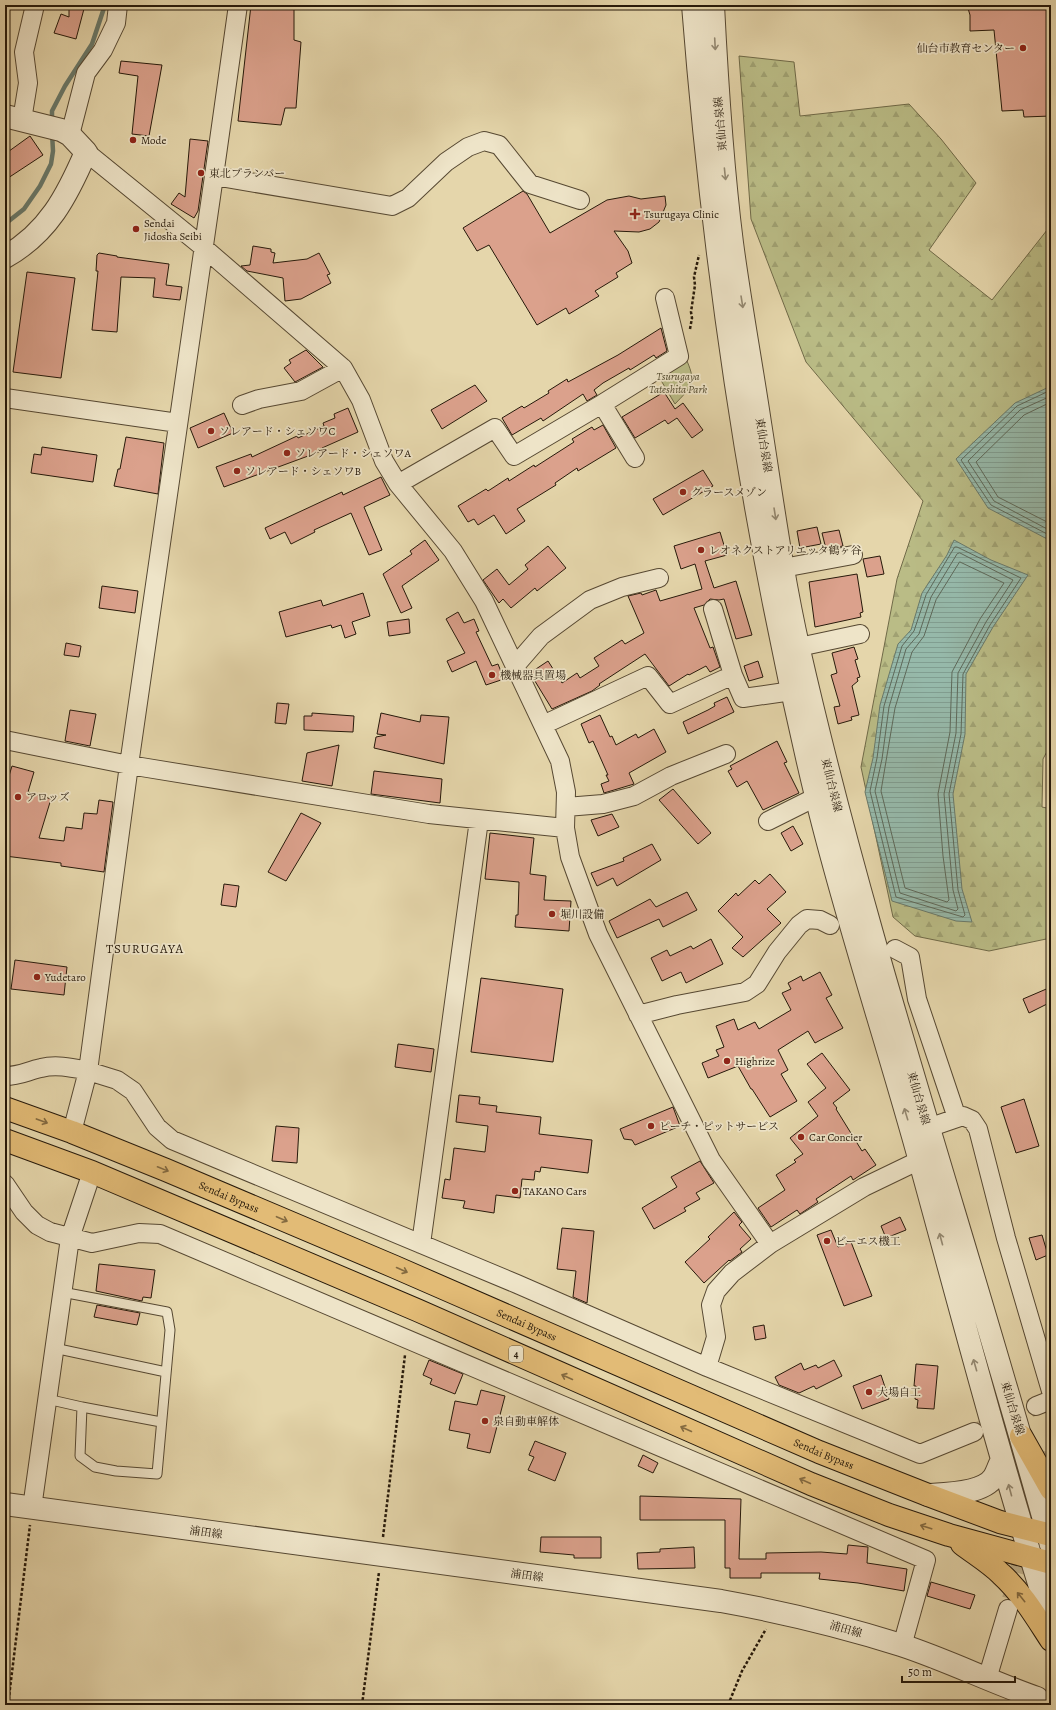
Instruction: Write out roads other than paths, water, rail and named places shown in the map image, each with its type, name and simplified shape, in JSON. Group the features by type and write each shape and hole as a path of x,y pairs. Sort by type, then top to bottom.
{"highway":[{"name":"Sendai Bypass","path":"5,1108 72,1132 388,1264 819,1452 928,1495 1050,1538"},
{"name":"4","path":"5,1140 92,1172 417,1310 811,1484 889,1515 949,1535 1041,1561"},
{"path":"1021,1436 1051,1489"},
{"path":"949,1535 1001,1573 1024,1600 1051,1640"}],"street":[{"path":"35,5 24,52 28,83 13,118 58,130 203,246 344,368 361,400 384,461 398,484 453,552 484,601 560,761 566,792 565,828 570,857 598,934 711,1160 770,1244"},
{"path":"58,130 86,73 103,50 116,23 118,5"},
{"path":"72,1132 88,1071 129,765 238,5"},
{"path":"694,5 710,198 747,460 767,570 792,691 816,797 854,942 920,1160 1021,1528 1041,1561 1051,1622"},
{"name":"東仙台泉線","path":"712,5 719,115 732,242 783,568 798,647 837,806 872,938 1021,1436 1050,1538"},
{"path":"214,176 392,206 408,198 446,162 468,147 484,141 498,145 530,184 580,200"},
{"path":"5,258 39,231 60,207 86,152"},
{"path":"398,484 495,428 514,456 679,356 665,298"},
{"path":"242,405 259,399 301,391 344,368"},
{"path":"5,398 178,423"},
{"path":"602,404 635,458"},
{"path":"783,568 853,555"},
{"path":"515,666 541,636 590,600 622,587 659,578"},
{"path":"713,609 733,675 743,698 792,691"},
{"path":"798,647 860,634"},
{"path":"543,725 648,676 670,704 733,675"},
{"path":"5,740 129,765 429,814 565,828"},
{"path":"566,808 603,804 634,796 670,776 726,754"},
{"path":"768,821 816,797"},
{"path":"421,1244 479,820"},
{"path":"638,1015 677,1005 745,992 757,984 777,952 799,925 807,919 820,920 830,925"},
{"path":"895,949 910,957 917,999 957,1118"},
{"path":"5,1076 18,1076 42,1068 68,1066 117,1080 133,1091 157,1127 172,1140 421,1244 706,1366 920,1454 974,1432"},
{"path":"928,1128 963,1116 972,1120 978,1129 1006,1238 1051,1391"},
{"path":"706,1366 716,1337 711,1305 716,1291 732,1274 770,1244 864,1187 920,1160"},
{"path":"32,1508 70,1238 92,1172"},
{"path":"5,1184 24,1212 37,1225 50,1232 92,1243 139,1233 160,1234 926,1560 902,1646"},
{"path":"928,1495 959,1493 983,1486 994,1478 1002,1460"},
{"name":"浦田線","path":"5,1504 721,1601 776,1611 830,1624 902,1646 1037,1698"},
{"path":"987,1679 1008,1609"}],"lane":[{"path":"62,1292 167,1312 170,1330 157,1474 116,1471 95,1467 80,1456 82,1407"},
{"path":"54,1348 166,1372"},
{"path":"47,1399 161,1422"}],"water":[{"path":"1051,386 1051,541 988,508 956,459 1015,403"},
{"path":"954,540 991,560 1028,575 993,627 966,674 965,734 953,794 962,889 972,922 956,921 892,901 865,792 873,758 880,705 898,644 911,630 922,593 947,555"}],"waterway":[{"path":"52,122 52,111 65,86 92,44 105,5"},
{"path":"5,224 24,209 40,186 51,164 53,151 52,133"}],"tunnel":[{"path":"980,1430 1036,1406"},
{"path":"1042,1485 1051,1453"},
{"path":"1011,1599 1026,1543"},
{"path":"1037,1698 1051,1703"}],"place":[{"name":"仙台市教育センター","path":"1023,48"},
{"name":"Mode","path":"133,140"},
{"name":"東北プランバー","path":"201,173"},
{"name":"Tsurugaya Clinic","path":"635,214"},
{"name":"Sendai Jidosha Seibi","path":"136,229"},
{"name":"ソレアード・シェソワC","path":"211,431"},
{"name":"ソレアード・シェソワA","path":"287,453"},
{"name":"ソレアード・シェソワB","path":"237,471"},
{"name":"グラースメゾン","path":"683,492"},
{"name":"レオネクストアリエッタ鶴ヶ谷","path":"701,550"},
{"name":"機械器具置場","path":"492,675"},
{"name":"アロッズ","path":"18,797"},
{"name":"堀川設備","path":"552,914"},
{"name":"Yudetaro","path":"37,977"},
{"name":"Highrize","path":"727,1061"},
{"name":"ピーチ・ピットサービス","path":"651,1126"},
{"name":"Car Concier","path":"801,1137"},
{"name":"TAKANO Cars","path":"515,1191"},
{"name":"ビーエス機工","path":"827,1241"},
{"name":"大場自工","path":"869,1392"},
{"name":"泉自動車解体","path":"485,1421"}],"district":[{"name":"TSURUGAYA","path":"145,948"}],"park label":[{"name":"Tsurugaya Tateshita Park","path":"678,382"}]}
